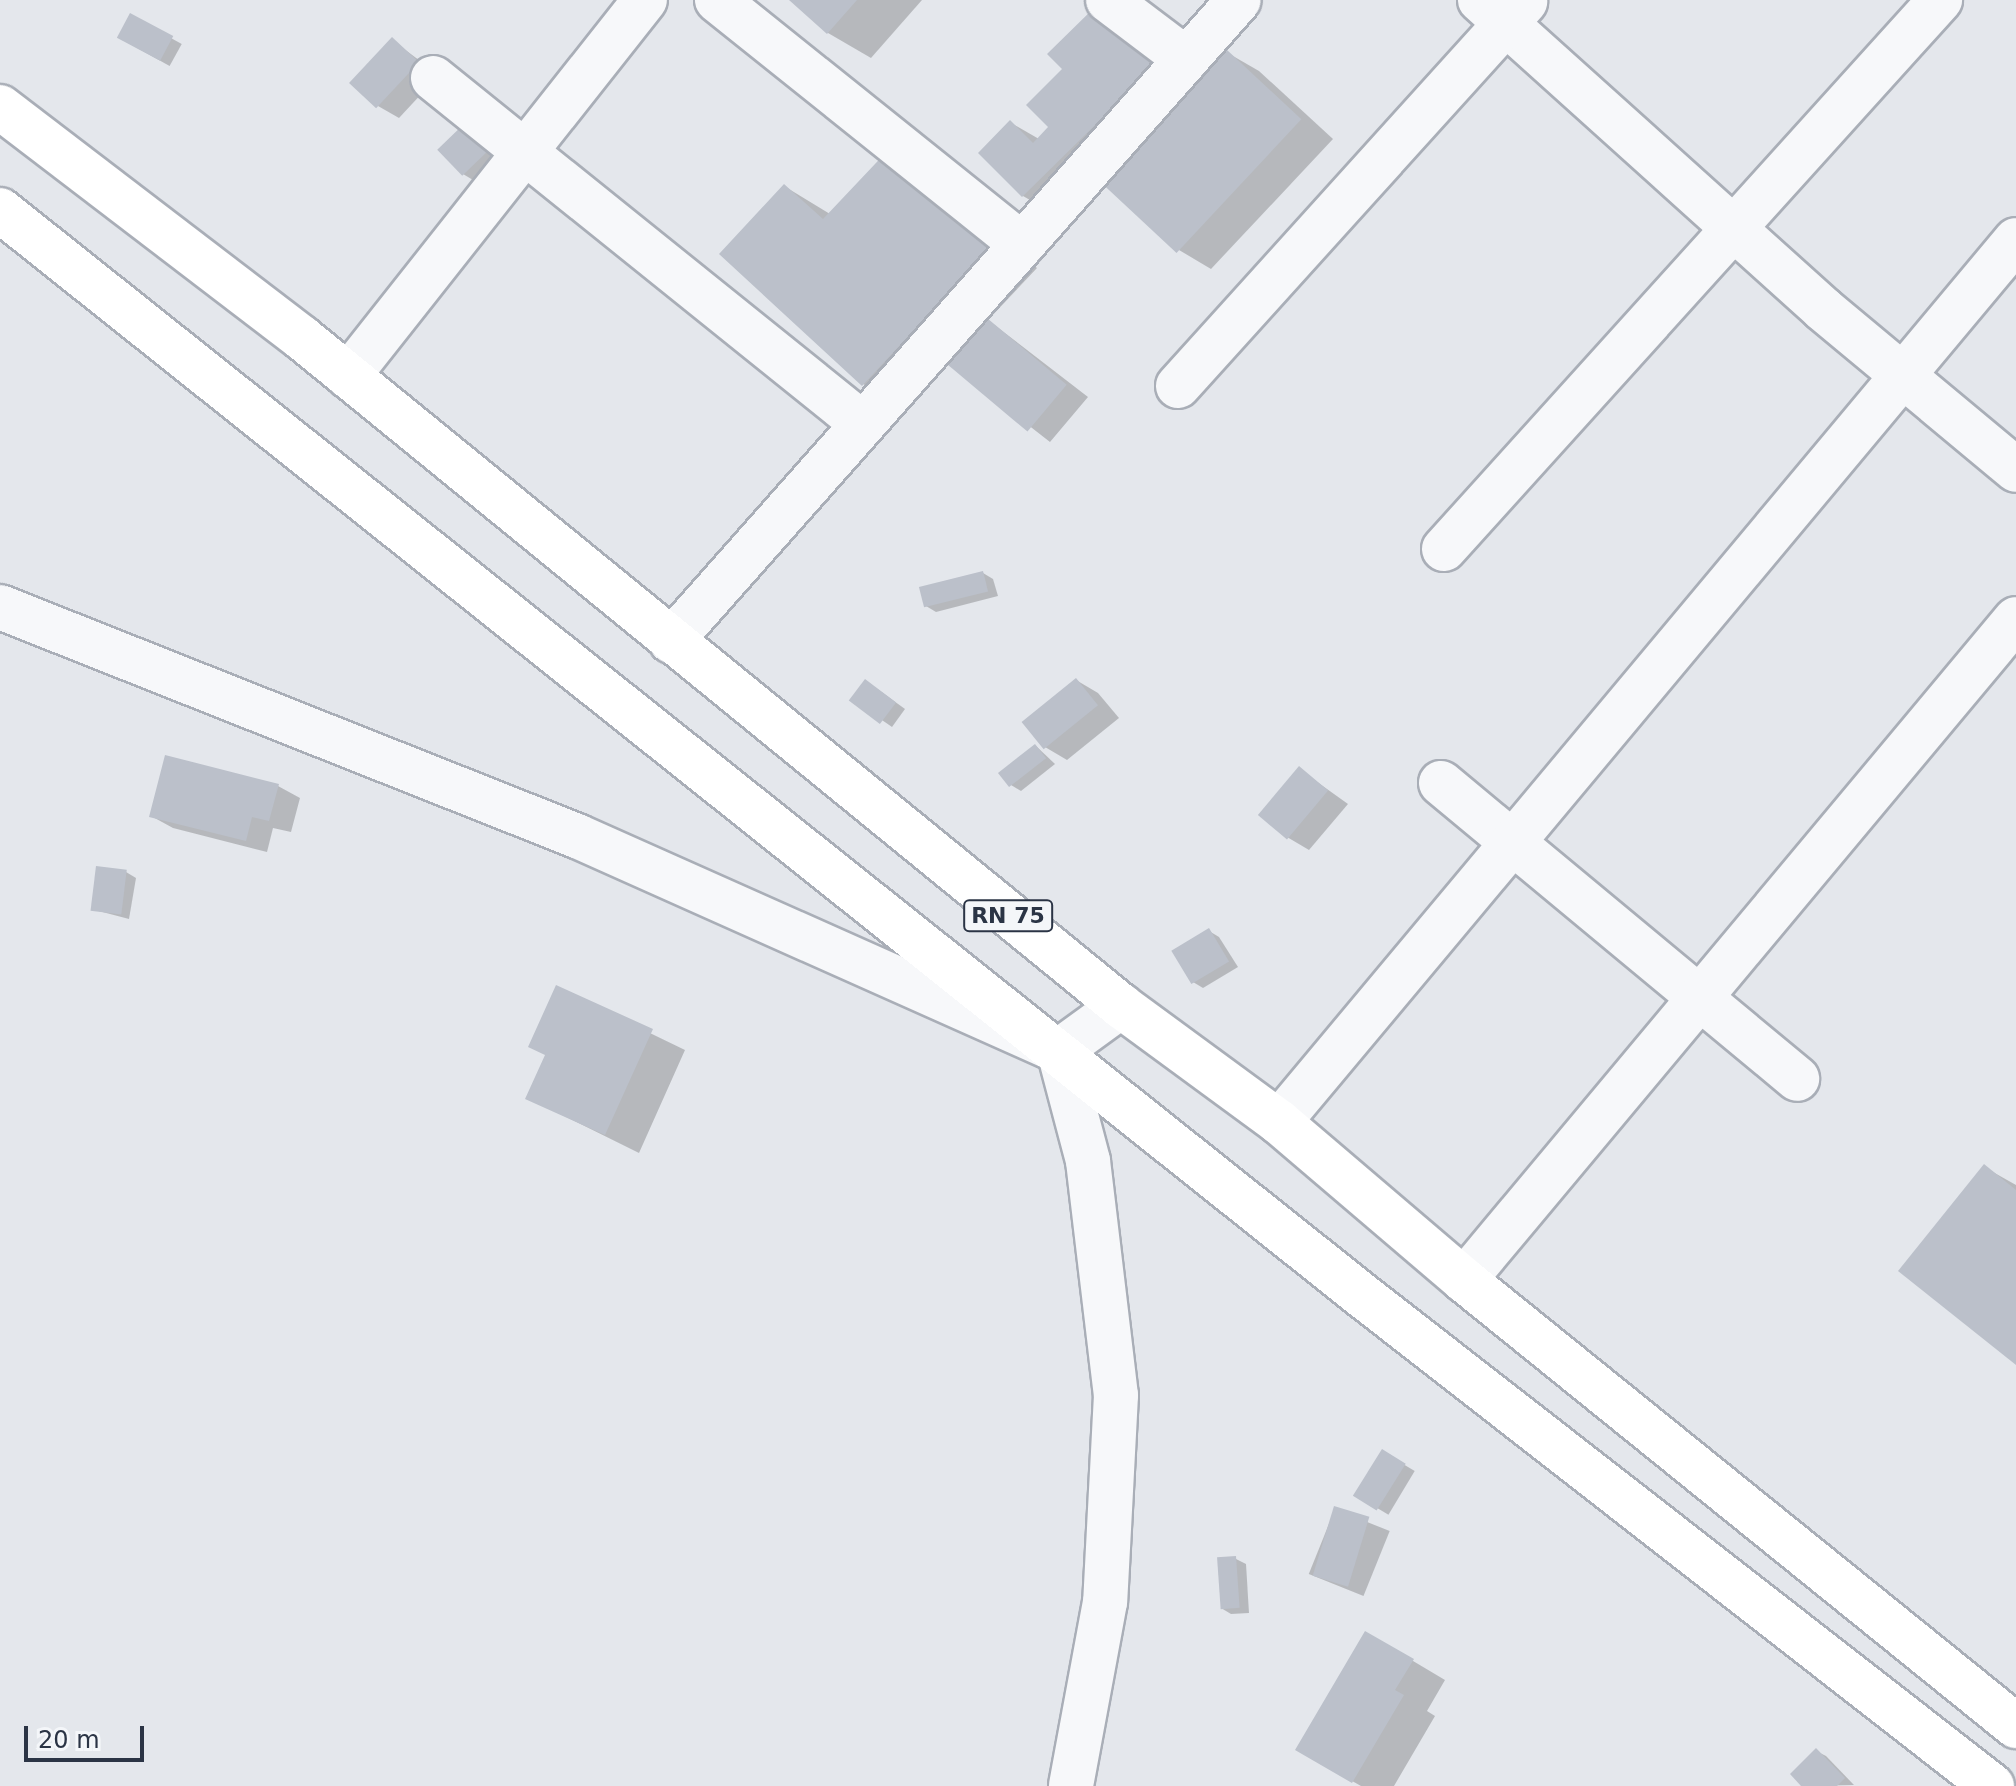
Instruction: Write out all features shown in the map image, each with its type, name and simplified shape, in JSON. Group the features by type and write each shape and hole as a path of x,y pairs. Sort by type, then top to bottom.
{"highway":[{"name":"RN 75","path":"0,107 348,376 1121,1006 1279,1122 1464,1280 2016,1726"},
{"name":"RN 75","path":"0,210 1059,1051 1992,1786"}],"street":[{"path":"348,376 645,0"},
{"path":"717,0 1022,244"},
{"path":"1108,0 1186,59"},
{"path":"671,641 1239,0"},
{"path":"1444,549 1940,0"},
{"path":"1178,386 1504,8 1733,229 2016,470"},
{"path":"433,78 863,424"},
{"path":"1279,1122 2016,240"},
{"path":"0,607 577,836 1059,1051"},
{"path":"1464,1280 2016,619"},
{"path":"1441,783 1797,1079"},
{"path":"1059,1051 1121,1006"},
{"path":"1059,1051 1088,1161 1116,1395 1105,1602 1071,1786"}],"building":[{"path":"789,0 857,0 827,34"},
{"path":"1097,5 1156,65 1022,197 978,153 1010,120 1033,143 1048,127 1026,105 1062,69 1047,54"},
{"path":"130,13 173,36 160,61 117,38"},
{"path":"392,37 419,62 376,108 349,83"},
{"path":"1226,49 1301,119 1177,253 1101,183"},
{"path":"466,122 491,148 462,176 437,150"},
{"path":"892,146 996,242 862,386 719,254 784,184 823,219"},
{"path":"987,318 1067,385 1027,432 948,365"},
{"path":"983,571 988,591 924,607 919,587"},
{"path":"1076,678 1098,705 1044,749 1022,722"},
{"path":"865,679 896,702 880,724 849,701"},
{"path":"1035,744 1046,758 1009,787 998,773"},
{"path":"165,755 279,784 269,821 252,817 246,841 149,817"},
{"path":"1299,766 1328,790 1287,839 1258,815"},
{"path":"96,866 127,870 121,914 91,911"},
{"path":"1209,928 1229,961 1191,984 1171,951"},
{"path":"556,985 653,1029 605,1135 525,1099 545,1055 528,1047"},
{"path":"1984,1164 2016,1190 2016,1365 1898,1271"},
{"path":"1382,1449 1406,1464 1377,1510 1353,1496"},
{"path":"1334,1506 1369,1517 1348,1587 1313,1576"},
{"path":"1236,1556 1240,1608 1221,1609 1217,1557"},
{"path":"1365,1631 1414,1659 1395,1690 1404,1695 1352,1783 1295,1750"},
{"path":"1816,1748 1845,1778 1837,1786 1801,1786 1790,1774"}]}
